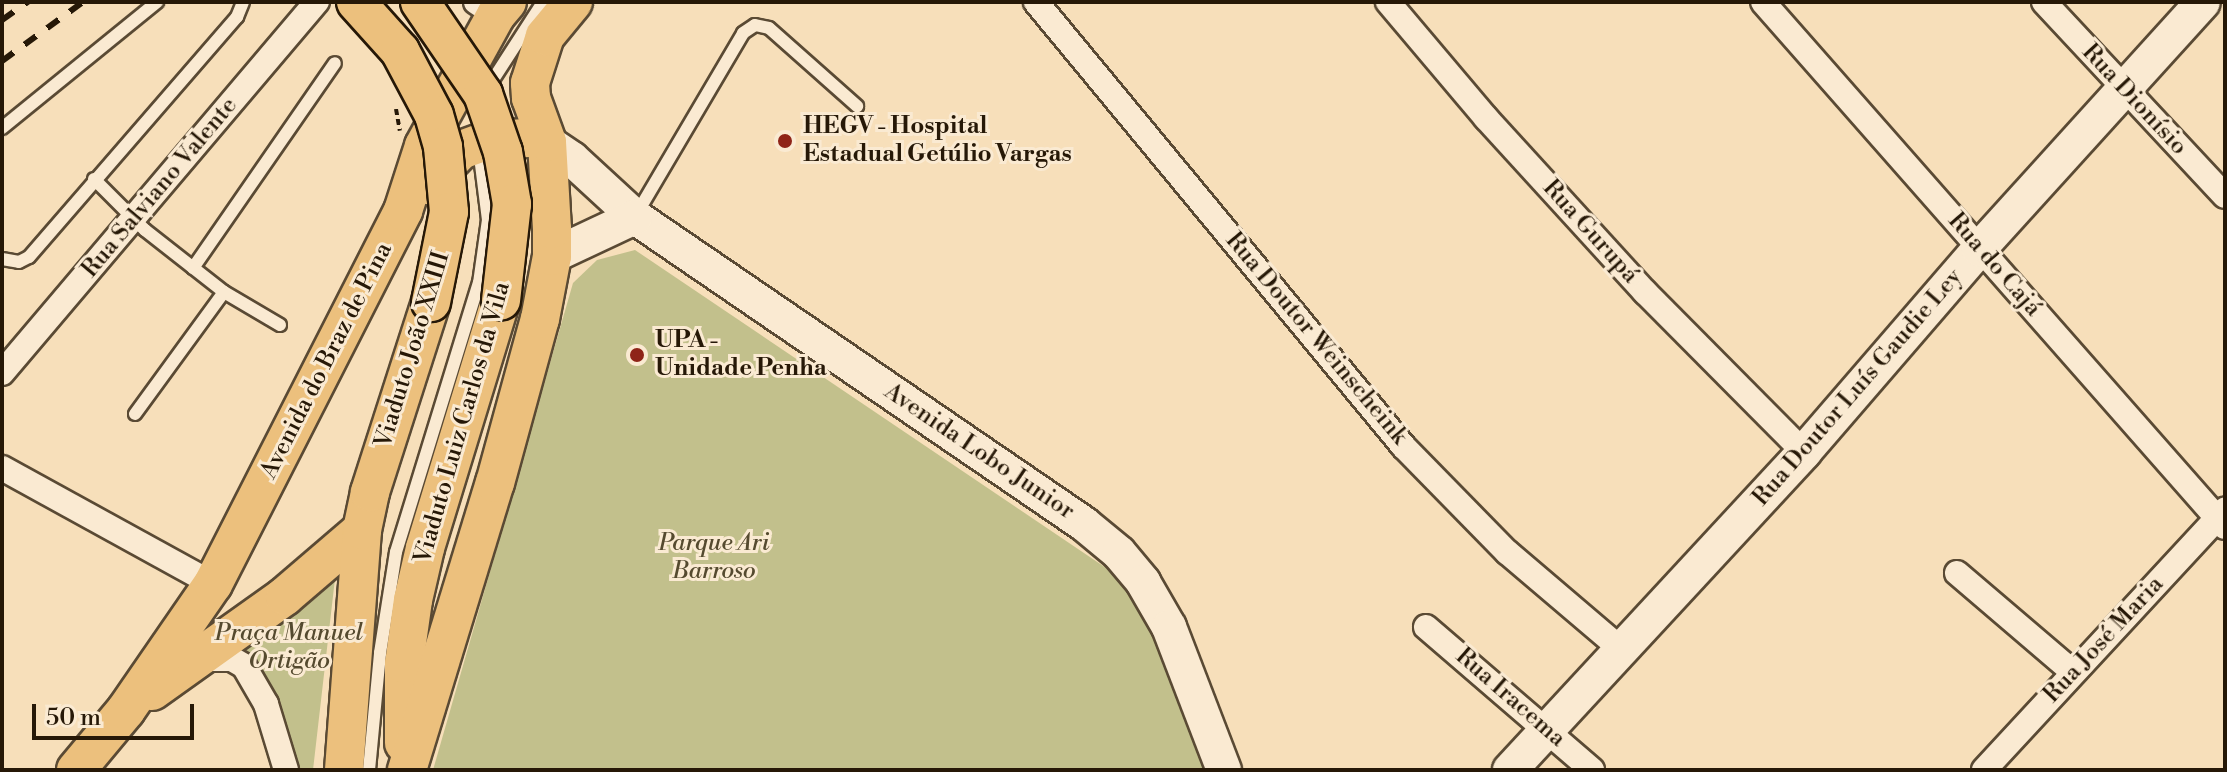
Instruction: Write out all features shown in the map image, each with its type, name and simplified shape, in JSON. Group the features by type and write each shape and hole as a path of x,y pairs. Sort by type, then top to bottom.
{"main road":[{"name":"Viaduto João XXIII","path":"356,2 400,51 434,115 443,147 449,212 431,302 370,492 362,530"},
{"name":"Viaduto Luiz Carlos da Vila","path":"406,770 404,664 413,600 425,548 501,300 512,204 503,152 483,94 420,2"},
{"path":"406,770 495,483 540,319 552,242 547,142 531,98 530,83 545,36 573,2"},
{"name":"Avenida do Braz de Pina","path":"126,710 213,584 403,211 424,146 493,6"},
{"path":"403,211 473,148 514,137 547,142"},
{"path":"473,148 509,172 552,242"},
{"path":"76,770 126,710 285,596 362,530"},
{"path":"344,770 362,530"}],"street":[{"name":"Rua Salviano Valente","path":"2,373 135,221 317,2"},
{"name":"Rua Doutor Weinscheink","path":"1036,2 1404,447 1507,552 1622,650"},
{"name":"Rua Gurupá","path":"1388,2 1486,118 1645,292 1804,452"},
{"name":"Rua do Cajá","path":"1763,2 1979,249 2223,518"},
{"name":"Rua Dionísio","path":"2044,2 2225,196"},
{"name":"Rua Doutor Luís Gaudie Ley","path":"1510,770 1804,452 1979,249 2203,2"},
{"name":"Avenida Lobo Junior","path":"547,142 572,159 635,217 1071,515 1119,553 1143,582 1169,627 1224,770"},
{"path":"552,242 635,217"},
{"path":"2,468 213,584"},
{"name":"Rua José Maria","path":"1984,770 2073,672 2223,518"},
{"path":"1957,573 2073,672"},
{"name":"Rua Iracema","path":"1426,627 1592,770"},
{"path":"195,659 220,657 244,666 266,704 286,770"}],"lane":[{"path":"2,128 157,2"},
{"path":"2,259 19,262 29,257 237,17 243,2"},
{"path":"369,770 380,653 396,552 484,259 488,220 473,148 478,109 543,2"},
{"path":"635,217 743,33 755,25 769,28 857,106"},
{"path":"193,268 335,63"},
{"path":"94,179 135,221 193,268 224,292 280,325"},
{"path":"135,414 224,292"}],"green space":[{"name":"Parque Ari Barroso","path":"635,250 1118,576 1169,657 1208,770 433,770 573,283 597,260"},
{"name":"Praça Manuel Ortigão","path":"336,570 313,770 292,770 257,666 247,651 225,643"}],"railway":[{"path":"2,20 28,2"},
{"path":"2,61 83,2"}],"place":[{"name":"HEGV - Hospital Estadual Getúlio Vargas","path":"785,141"},
{"name":"UPA - Unidade Penha","path":"637,355"}]}
